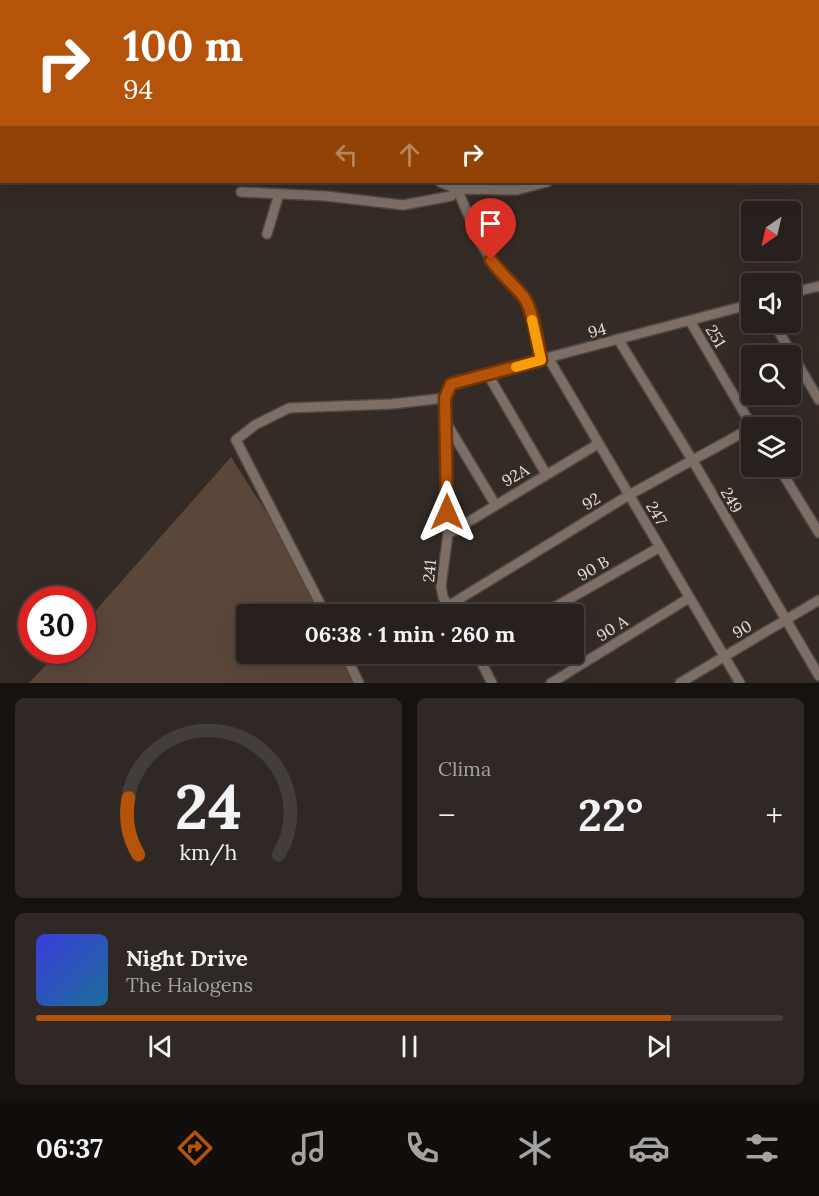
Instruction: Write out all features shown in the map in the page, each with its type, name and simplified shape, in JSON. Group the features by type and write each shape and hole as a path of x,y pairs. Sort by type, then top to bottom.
{"street":[{"path":"241,192 326,196 403,205 451,196 456,185 517,190 544,183"},
{"name":"247","path":"456,185 481,244 501,275 525,298 545,360 629,495 740,683"},
{"path":"267,234 279,194"},
{"path":"801,290 819,286"},
{"name":"94","path":"451,384 741,307"},
{"name":"251","path":"690,321 747,417"},
{"path":"779,333 819,400"},
{"name":"249","path":"618,339 693,461 819,676"},
{"path":"487,373 546,474"},
{"name":"241","path":"447,604 441,586 448,534 445,398 451,384"},
{"path":"320,604 236,440 255,425 289,408 392,404 445,398"},
{"path":"447,424 495,504"},
{"name":"92","path":"451,604 629,495 741,434"},
{"name":"92A","path":"448,534 598,444"},
{"path":"785,477 819,533"},
{"name":"90 B","path":"561,604 660,548"},
{"name":"90 A","path":"551,683 689,598"},
{"name":"90","path":"680,683 819,600"},
{"path":"349,664 358,683"},
{"path":"482,664 492,683"}],"shaded area":[{"path":"231,457 268,515 314,604 236,604 236,664 345,664 355,683 29,683 47,664 96,664 96,610"}],"slow traffic":[{"path":"516,367 541,360 532,320"}],"route":[{"path":"447,512 445,398 451,384 541,360 525,298 501,275 491,260"}]}
